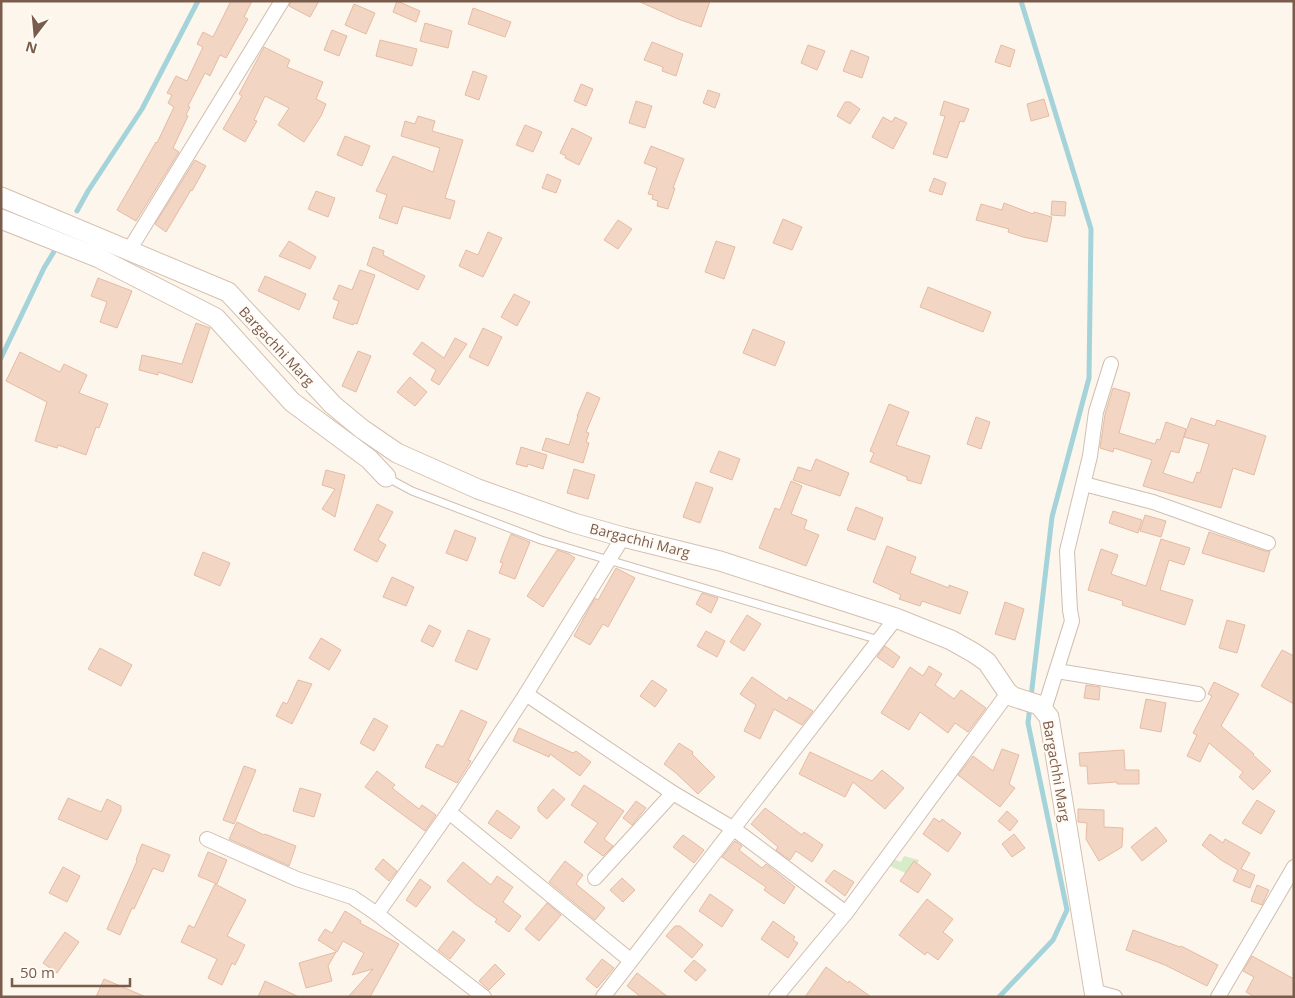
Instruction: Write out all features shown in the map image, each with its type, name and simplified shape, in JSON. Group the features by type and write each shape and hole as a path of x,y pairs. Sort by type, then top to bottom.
{"street":[{"path":"128,252 282,1"},
{"name":"Bargachhi Marg","path":"1,197 59,220 128,252 228,292 333,405 397,454 478,489 574,523 622,537 720,560 896,618 951,640 987,662 1011,695 1042,708 1049,717 1094,994"},
{"path":"1,219 100,258 216,318 292,402 369,460 386,477"},
{"path":"1042,708 1057,671 1072,621 1067,551 1090,456 1096,412 1111,364"},
{"path":"1084,484 1153,502 1268,543"},
{"path":"377,914 449,812 526,694 622,537"},
{"path":"603,997 896,618"},
{"path":"1057,671 1198,694"},
{"path":"526,694 673,793 734,829 846,912"},
{"path":"776,997 846,912 1011,695"},
{"path":"595,878 673,793"},
{"path":"449,812 630,960"},
{"path":"206,840 297,879 352,897 377,914 484,997"},
{"path":"1218,997 1294,867"},
{"path":"1094,994 1115,997"}],"lane":[{"path":"386,477 412,491 541,540 879,640"}],"green space":[{"path":"904,856 919,860 912,876 890,866 893,859 901,862"}],"building":[{"path":"231,1 252,1 244,17 248,19 226,58 220,55 210,76 205,73 188,106 190,107 186,115 188,116 173,148 179,152 136,221 117,210 157,143 174,107 168,103 172,95 167,93 176,76 187,81 203,47 197,44 203,32 213,37"},
{"path":"291,1 319,1 310,17 289,6"},
{"path":"397,1 420,11 416,22 393,12"},
{"path":"638,1 710,1 701,27"},
{"path":"354,4 375,13 366,34 345,25"},
{"path":"473,8 511,22 505,37 468,24"},
{"path":"425,23 452,31 448,48 420,41"},
{"path":"332,30 347,36 339,56 324,50"},
{"path":"380,40 417,49 412,66 376,56"},
{"path":"652,42 683,54 676,76 662,71 663,67 644,60"},
{"path":"808,45 825,51 817,70 801,63"},
{"path":"1001,45 1015,50 1010,67 995,62"},
{"path":"264,47 290,60 287,67 323,82 316,99 326,104 321,116 304,142 278,125 289,108 265,96 254,120 257,121 245,142 223,129 242,96 239,94"},
{"path":"851,50 869,57 862,78 843,71"},
{"path":"473,71 487,76 479,100 465,95"},
{"path":"581,84 593,89 586,106 574,101"},
{"path":"708,90 720,94 715,108 703,103"},
{"path":"1044,99 1049,116 1031,121 1027,104"},
{"path":"636,101 652,106 645,128 629,123"},
{"path":"944,101 969,109 964,122 960,121 947,158 933,154 945,116 940,115"},
{"path":"845,102 850,102 860,109 850,124 837,116"},
{"path":"418,116 435,121 432,131 463,140 445,198 455,201 450,219 403,206 397,224 379,218 387,195 376,191 393,156 433,172 440,148 401,136 405,121 415,124"},
{"path":"883,117 892,122 895,117 907,123 893,149 872,137"},
{"path":"525,125 542,132 533,152 516,145"},
{"path":"572,128 592,138 579,165 565,158 566,156 560,153"},
{"path":"345,136 370,146 362,166 337,155"},
{"path":"651,146 684,159 673,188 675,188 668,209 657,206 658,201 652,199 653,195 648,194 657,168 644,163"},
{"path":"195,160 206,166 166,232 155,224"},
{"path":"547,174 561,180 556,193 542,188"},
{"path":"934,178 946,183 942,195 929,191"},
{"path":"316,191 335,198 328,217 308,209"},
{"path":"1052,201 1066,202 1065,216 1051,215"},
{"path":"1004,203 1033,214 1034,212 1052,217 1047,242 1023,237 1008,232 1009,229 976,220 981,204 1002,210"},
{"path":"783,219 802,227 792,250 773,243"},
{"path":"618,220 632,229 618,249 604,240"},
{"path":"488,232 502,238 483,277 459,266 466,250 478,255"},
{"path":"289,241 316,257 310,269 279,256"},
{"path":"716,241 735,247 724,279 705,272"},
{"path":"373,247 384,251 383,255 425,276 418,290 367,265"},
{"path":"360,270 375,275 357,324 354,323 353,325 333,318 339,301 333,299 339,285 352,290"},
{"path":"265,276 306,294 299,310 258,291"},
{"path":"98,278 132,291 117,328 100,322 107,302 91,296"},
{"path":"928,287 991,312 983,332 920,307"},
{"path":"514,294 530,302 517,326 501,317"},
{"path":"196,323 210,328 192,383 158,372 158,375 139,370 142,355 182,364"},
{"path":"483,328 502,337 488,366 469,357"},
{"path":"753,329 785,342 775,366 743,353"},
{"path":"455,338 467,344 439,385 431,380 436,370 413,354 422,342 444,358"},
{"path":"358,351 371,356 356,392 342,386"},
{"path":"20,352 60,372 64,364 87,375 79,393 108,404 99,428 96,427 86,455 58,445 57,448 35,441 47,402 6,381"},
{"path":"410,377 427,392 415,406 397,392"},
{"path":"1113,388 1130,393 1119,433 1155,444 1157,439 1160,440 1166,422 1186,429 1179,453 1171,451 1163,473 1193,483 1197,472 1200,473 1209,444 1184,437 1191,418 1215,426 1217,420 1266,436 1254,475 1233,468 1221,508 1143,486 1152,460 1114,448 1113,452 1100,448 1105,414"},
{"path":"587,392 600,398 586,432 589,433 586,442 589,443 583,463 542,450 546,438 569,445 577,416"},
{"path":"889,404 909,412 896,445 930,456 921,484 907,480 907,477 870,462 874,453 870,451"},
{"path":"976,417 990,422 981,449 967,444"},
{"path":"521,447 547,455 543,469 528,464 527,467 516,464"},
{"path":"719,451 740,459 732,480 710,472"},
{"path":"816,459 849,473 840,496 793,480 798,467 811,471"},
{"path":"574,469 595,475 588,499 567,493"},
{"path":"326,470 345,475 335,517 322,509 335,489 322,485"},
{"path":"791,481 802,486 791,514 807,520 804,529 819,535 806,566 759,548 775,508 780,510"},
{"path":"696,482 713,488 700,523 683,517"},
{"path":"377,504 393,512 378,540 386,545 377,562 354,550"},
{"path":"856,507 883,518 875,540 847,530"},
{"path":"1113,511 1142,520 1138,533 1109,523"},
{"path":"1145,515 1166,521 1161,537 1140,531"},
{"path":"455,530 476,538 467,561 446,553"},
{"path":"1209,532 1270,551 1264,572 1202,553"},
{"path":"511,534 530,542 515,579 499,573 503,563 500,562"},
{"path":"1161,539 1190,548 1184,565 1169,560 1160,590 1193,600 1185,625 1122,605 1123,601 1088,590 1101,549 1118,555 1111,574 1146,586"},
{"path":"887,546 916,557 910,573 949,588 949,585 968,592 960,614 922,601 920,606 899,599 901,595 873,582"},
{"path":"557,550 575,558 543,607 527,596"},
{"path":"203,552 230,563 220,586 194,575"},
{"path":"616,568 635,578 608,627 603,624 590,645 574,636 595,598 598,600"},
{"path":"392,577 414,587 406,606 383,597"},
{"path":"702,593 718,598 711,613 696,604"},
{"path":"1005,602 1024,609 1015,640 995,634"},
{"path":"747,615 761,624 744,651 730,642"},
{"path":"1227,620 1245,625 1237,653 1219,648"},
{"path":"429,625 441,631 433,647 421,641"},
{"path":"468,630 490,639 477,670 455,661"},
{"path":"706,631 725,641 717,657 697,646"},
{"path":"321,638 341,650 329,670 309,658"},
{"path":"885,646 900,657 893,668 877,657"},
{"path":"100,648 132,665 121,686 88,669"},
{"path":"1282,650 1294,656 1294,704 1261,686"},
{"path":"929,666 942,674 935,685 954,699 961,690 986,708 968,732 955,723 948,733 920,712 909,730 881,713 910,667 923,676"},
{"path":"752,677 787,701 789,697 813,711 802,725 774,709 760,739 744,731 756,705 740,694"},
{"path":"298,680 312,684 292,724 276,716 283,702 287,704"},
{"path":"652,680 667,690 655,707 640,696"},
{"path":"1214,682 1239,694 1221,726 1271,771 1253,790 1239,777 1243,772 1209,743 1200,762 1187,756 1197,735 1193,733 1212,696 1208,694"},
{"path":"1086,685 1100,687 1099,700 1084,698"},
{"path":"1146,699 1166,703 1161,732 1140,728"},
{"path":"461,710 487,722 468,760 471,761 457,783 425,767 437,744 443,747"},
{"path":"374,718 388,726 374,751 360,743"},
{"path":"519,728 573,753 576,751 591,762 580,776 550,754 549,757 513,741"},
{"path":"679,743 693,752 692,754 715,777 698,794 664,764"},
{"path":"1002,749 1019,755 1009,784 1015,788 1000,807 958,775 973,756 993,771"},
{"path":"1124,750 1125,770 1139,770 1139,784 1117,784 1117,782 1088,784 1087,766 1080,766 1079,753"},
{"path":"810,752 872,781 882,770 904,788 885,809 853,782 845,797 799,774"},
{"path":"244,766 256,770 234,824 223,820"},
{"path":"377,771 395,785 392,788 419,809 422,805 436,815 425,831 365,787"},
{"path":"584,785 624,811 604,839 613,846 603,856 584,842 598,823 571,805"},
{"path":"300,788 321,794 314,817 293,811"},
{"path":"553,789 565,799 547,819 538,811 538,807"},
{"path":"68,798 101,812 107,799 121,806 121,811 107,840 58,819"},
{"path":"1257,800 1275,811 1261,834 1242,823"},
{"path":"636,801 646,808 632,825 623,818"},
{"path":"765,808 802,835 804,832 823,845 812,862 796,851 790,860 776,850 778,847 751,824"},
{"path":"1078,809 1104,810 1104,827 1123,828 1122,847 1099,861 1086,839 1087,823 1078,822"},
{"path":"497,810 520,827 511,839 488,823"},
{"path":"1007,811 1018,821 1010,831 998,821"},
{"path":"934,818 940,822 942,819 961,833 948,852 923,834"},
{"path":"237,822 264,835 296,846 289,866 229,839"},
{"path":"1156,827 1167,841 1142,861 1131,847"},
{"path":"1014,834 1025,848 1012,857 1002,844"},
{"path":"1210,834 1223,843 1225,839 1250,853 1241,869 1255,875 1250,888 1233,881 1238,870 1202,845"},
{"path":"683,835 704,850 694,863 673,847"},
{"path":"735,841 742,846 739,850 762,868 766,864 795,887 784,904 764,890 766,887 722,857"},
{"path":"142,844 170,855 163,872 153,868 120,935 107,929 137,861"},
{"path":"208,852 227,860 217,884 198,876"},
{"path":"383,859 397,871 389,881 375,869"},
{"path":"565,861 583,875 576,884 605,908 595,920 549,882"},
{"path":"914,861 931,874 918,893 900,881"},
{"path":"463,862 491,885 497,876 513,887 503,902 521,916 509,932 495,922 497,919 447,881"},
{"path":"63,867 80,876 67,902 49,893"},
{"path":"834,870 854,882 845,896 825,881"},
{"path":"622,878 635,890 623,902 610,890"},
{"path":"420,879 431,887 416,907 406,900"},
{"path":"215,884 246,900 227,936 245,945 235,965 232,963 222,985 208,978 217,959 181,942 189,925 194,928"},
{"path":"1257,885 1269,890 1262,905 1251,901"},
{"path":"710,894 733,910 722,927 699,911"},
{"path":"927,899 953,919 943,932 953,940 938,960 927,952 925,955 899,935"},
{"path":"547,903 561,915 539,941 525,929"},
{"path":"345,911 361,921 360,923 399,944 370,997 348,997 373,969 352,975 364,953 343,941 337,952 318,940 325,929 332,933"},
{"path":"773,921 795,937 793,940 798,943 788,958 761,939"},
{"path":"675,926 680,926 703,945 692,958 666,936"},
{"path":"1133,930 1181,946 1218,965 1207,986 1165,965 1126,950"},
{"path":"453,931 465,940 450,959 438,950"},
{"path":"65,932 79,942 57,973 43,963"},
{"path":"336,952 328,966 332,981 306,988 299,963"},
{"path":"1252,956 1294,979 1294,997 1255,997 1246,992 1254,977 1243,971"},
{"path":"602,959 614,968 597,988 586,979"},
{"path":"694,960 706,970 696,981 684,971"},
{"path":"495,964 505,974 489,990 479,981"},
{"path":"826,967 848,983 849,981 871,997 805,997"},
{"path":"637,973 668,997 641,997 627,986"},
{"path":"104,979 146,997 96,997"},
{"path":"265,981 299,997 258,997"}],"waterway":[{"path":"77,211 142,109 198,1"},
{"path":"1021,1 1091,229 1089,378 1052,517 1031,697"},
{"path":"1,358 44,268 58,245"},
{"path":"999,997 1053,940 1067,910 1028,723 1030,706"}]}
